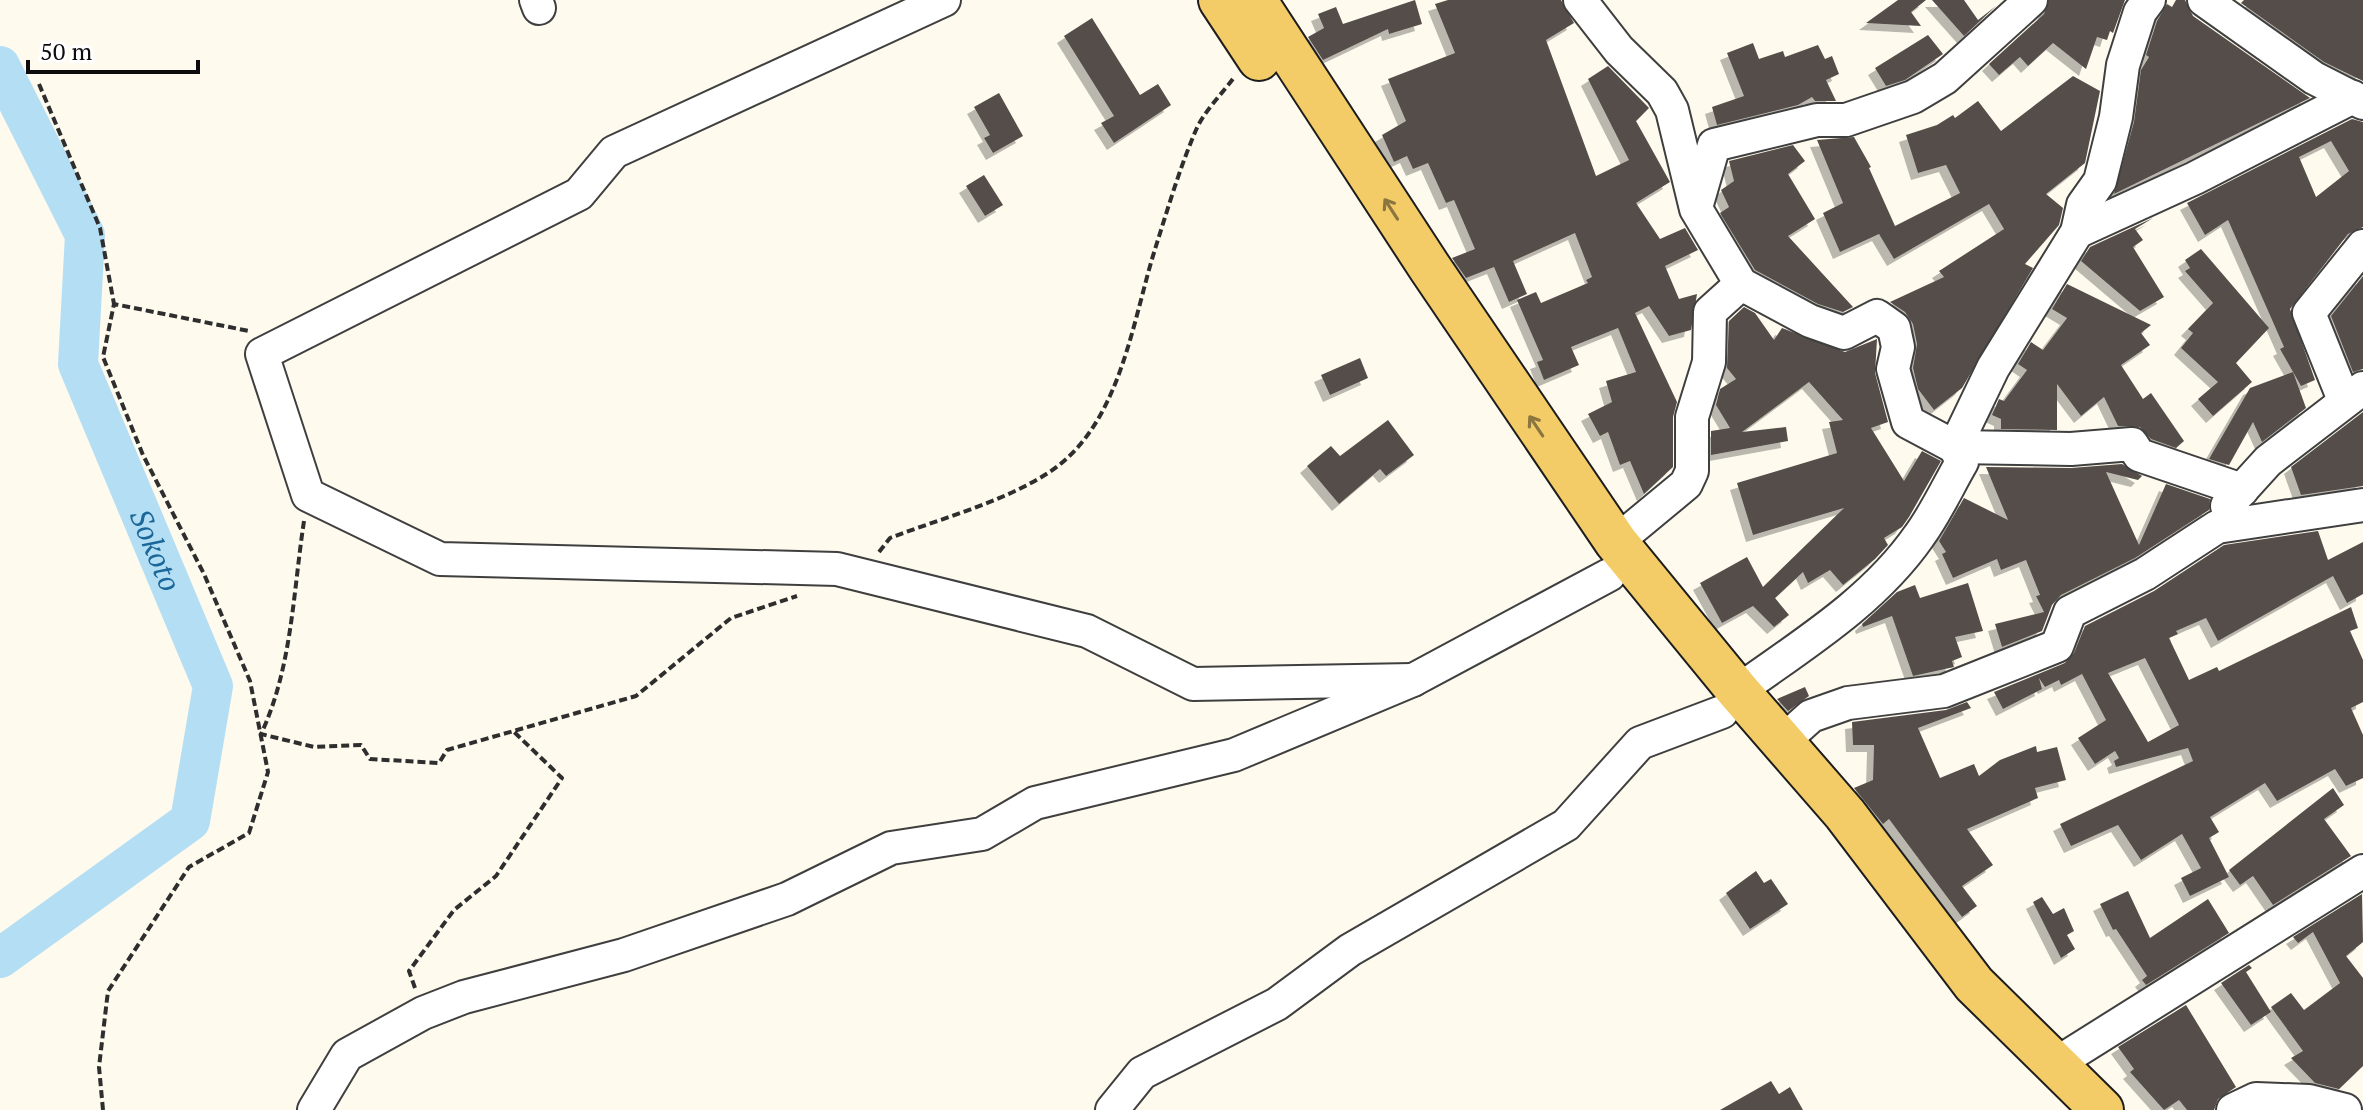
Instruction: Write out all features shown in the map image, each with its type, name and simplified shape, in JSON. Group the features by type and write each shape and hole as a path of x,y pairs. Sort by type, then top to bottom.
{"main road":[{"path":"1220,0 1531,468 1613,559 1730,702 1825,832 1955,998 2065,1110"},
{"path":"1255,0 1613,559"},
{"path":"1730,702 1782,742 1845,814 1974,984 2102,1110"}],"street":[{"path":"944,0 614,152 579,194 262,354 308,495 440,559 837,569 1087,631 1193,684 1413,680"},
{"path":"1580,0 1619,50 1662,92 1672,110 1696,209 1741,284 1810,321 1844,333 1877,316 1894,328 1898,347 1893,369 1908,422 1955,447 2071,449 2132,444 2139,455 2242,490"},
{"path":"1696,209 1714,145 1817,120 1846,120 1913,97 1945,78 2031,0"},
{"path":"1955,447 1993,368 2077,232 2083,205 2100,181 2116,117 2123,65 2140,12 2149,0"},
{"path":"2204,0 2314,78 2358,100"},
{"path":"2077,232 2358,100"},
{"path":"2217,527 2216,517 2268,461 2353,394 2309,313 2363,246"},
{"path":"314,1110 347,1055 423,1013 464,997 624,955 787,899 891,848 982,834 1035,803 1234,755 1413,680 1613,559 1686,484 1692,471 1692,417 1709,362 1710,312 1741,284"},
{"path":"1112,1110 1142,1073 1277,1004 1350,950 1566,825 1640,743 1730,702 1840,619 1877,586 1919,536 1962,462 1955,447"},
{"path":"1782,742 1811,716 1848,703 1944,691 2057,646 2070,612 2145,574 2217,527 2363,505"},
{"path":"2054,1065 2363,871"},
{"path":"2233,1110 2256,1099 2309,1101 2345,1110"}],"path":[{"path":"862,575 890,538 1020,488 1051,472 1092,429 1109,397 1139,314 1155,248 1197,127 1254,51"},
{"path":"39,84 100,228 114,304 103,357 143,455 204,574 250,681 268,772 249,833 189,867 108,991 99,1067 103,1110"},
{"path":"114,304 248,331 262,354"},
{"path":"261,734 274,707 287,651 308,495"},
{"path":"261,734 314,747 361,745 370,759 439,763 447,750 511,729 610,706 636,696 731,618 802,595"},
{"path":"423,1013 409,971 454,910 496,876 562,778 511,729"}],"building":[{"path":"1415,0 1422,24 1389,34 1388,29 1323,60 1308,37 1324,28 1318,14 1336,7 1343,24"},
{"path":"1448,0 1561,0 1574,23 1546,40 1596,176 1629,160 1588,79 1608,66 1649,108 1636,121 1670,182 1636,203 1660,239 1685,228 1698,250 1665,266 1679,299 1697,294 1691,330 1669,336 1649,306 1635,313 1677,402 1673,417 1673,467 1644,494 1630,461 1620,465 1608,432 1600,436 1588,414 1612,402 1606,381 1636,372 1618,328 1571,347 1579,365 1544,380 1537,362 1543,360 1517,300 1536,292 1541,303 1588,283 1586,280 1592,277 1575,233 1513,261 1527,294 1509,302 1494,267 1466,278 1452,258 1475,249 1454,200 1446,203 1428,163 1413,169 1407,156 1394,162 1382,135 1406,121 1388,79 1455,53 1435,4"},
{"path":"1898,0 1926,0 1911,12 1921,26 1866,23"},
{"path":"1932,0 1964,0 1978,20 1996,6 1964,36"},
{"path":"2049,0 2125,0 2113,33 2110,31 2107,40 2097,37 2086,69 2053,43 2028,66 2020,57 1999,75 1989,64 2044,14"},
{"path":"2176,0 2185,0 2193,16 2310,98 2114,194 2134,122 2141,70 2149,57 2146,55 2157,21 2167,4 2172,7"},
{"path":"2244,0 2363,0 2363,81 2324,62 2241,3"},
{"path":"1092,18 1140,95 1158,84 1171,105 1114,143 1101,123 1114,116 1064,36"},
{"path":"1928,35 1943,54 1905,80 1886,86 1875,68"},
{"path":"1753,43 1759,59 1783,51 1785,57 1818,45 1825,59 1832,56 1839,74 1826,80 1836,101 1815,101 1812,97 1798,105 1717,125 1712,107 1744,96 1727,53"},
{"path":"2073,76 2100,91 2085,163 2046,194 2063,208 2059,225 2025,264 2033,268 1962,388 1934,410 1918,389 1913,368 1917,344 1913,324 1905,312 1890,302 1944,277 1939,271 2004,229 1989,204 1894,259 1879,234 1840,252 1823,213 1843,203 1817,140 1854,137 1871,167 1895,226 1960,193 1946,165 1918,173 1906,135 1937,125 1953,115 1955,118 1978,101 2001,131"},
{"path":"999,93 1023,136 993,153 984,138 990,135 974,107"},
{"path":"2352,119 2363,122 2363,227 2348,234 2290,309 2315,380 2301,386 2280,349 2284,347 2228,220 2205,235 2187,203","holes":["2331,141 2349,171 2316,197 2299,157"]},
{"path":"1793,145 1805,161 1788,174 1815,219 1788,236 1853,307 1843,312 1818,304 1755,270 1720,213 1729,207 1721,190 1734,181 1729,161"},
{"path":"984,175 1003,205 985,216 966,186"},
{"path":"2153,218 2135,229 2143,240 2133,247 2164,297 2140,311 2081,261 2090,247"},
{"path":"2201,249 2269,328 2236,363 2252,382 2213,416 2198,399 2218,382 2181,348 2193,333 2188,329 2213,303 2185,271 2190,268 2185,260"},
{"path":"2363,276 2363,369 2353,372 2331,316"},
{"path":"2067,284 2151,325 2141,333 2150,345 2121,365 2143,399 2151,393 2184,441 2176,448 2151,439 2140,427 2118,426 2104,397 2081,416 2057,384 2057,430 2001,429 2001,419 1992,415 1999,399 2004,401 2027,370 2018,364 2031,342 2043,350 2067,318 2052,309"},
{"path":"1744,307 1755,313 1774,340 1782,328 1845,352 1877,339 1875,373 1888,422 1871,428 1904,481 1922,451 1941,461 1909,517 1902,527 1884,538 1888,545 1875,559 1843,585 1830,570 1808,583 1803,572 1775,598 1789,615 1774,627 1753,606 1722,623 1700,583 1747,557 1763,587 1844,508 1753,535 1737,483 1837,453 1829,422 1843,420 1809,382 1742,432 1786,427 1788,441 1711,455 1711,431 1730,428 1716,405 1720,389 1736,379 1727,368 1729,321"},
{"path":"1360,358 1368,378 1330,395 1321,375"},
{"path":"2293,372 2306,408 2262,442 2253,422 2229,465 2209,459 2250,388"},
{"path":"2363,412 2363,486 2301,495 2291,467"},
{"path":"1388,420 1414,455 1386,476 1380,469 1339,504 1307,466 1331,446 1340,456"},
{"path":"2122,464 2142,476 2138,480 2106,472 2139,545 2166,484 2210,499 2209,510 2135,558 2061,595 2052,605 2042,631 2002,647 1995,624 2044,612 2036,596 2040,595 2026,560 2001,570 1997,559 1953,578 1942,554 1946,552 1939,541 1964,498 2008,520 1986,467 2071,468"},
{"path":"2318,531 2328,560 2363,542 2363,594 2347,603 2333,576 2218,641 2206,618 2176,631 2178,634 2169,638 2189,680 2217,667 2219,671 2351,607 2358,628 2350,631 2363,660 2363,702 2351,708 2363,735 2363,778 2346,786 2335,769 2277,801 2265,783 2210,817 2219,832 2209,838 2229,877 2190,896 2181,878 2201,868 2182,834 2141,860 2118,825 2071,846 2060,824 2193,761 2188,748 2116,767 2114,761 2119,758 2115,751 2095,764 2078,738 2106,720 2082,674 2061,685 2059,680 2045,687 2039,678 2042,689 2003,709 1994,692 2065,663 2074,653 2085,626 2154,591 2224,545","holes":["2145,658 2179,725 2148,742 2108,673"]},
{"path":"1968,583 1983,631 1955,637 1962,657 1952,661 1954,667 1913,676 1892,616 1863,627 1862,624 1897,592 1915,585 1920,598"},
{"path":"1805,687 1809,696 1788,711 1777,699"},
{"path":"1967,702 1971,708 1918,728 1940,778 1974,764 1979,776 2000,760 2036,746 2037,752 2057,747 2066,780 2035,788 2038,798 1967,829 1993,865 1962,886 1977,906 1962,917 1889,819 1883,824 1854,788 1873,780 1874,745 1853,745 1852,722 1946,710"},
{"path":"2333,788 2344,805 2324,819 2351,856 2273,905 2253,876 2240,885 2229,870"},
{"path":"1756,871 1764,883 1771,879 1788,904 1750,929 1726,893"},
{"path":"2128,891 2150,938 2208,899 2229,933 2146,985 2142,980 2147,976 2116,929 2113,930 2100,904"},
{"path":"2362,894 2363,942 2346,956 2363,978 2363,1066 2339,1089 2315,1083 2291,1058 2303,1051 2271,1007 2291,993 2304,1010 2340,983 2313,932 2298,943 2293,937"},
{"path":"2042,897 2053,914 2064,908 2074,931 2067,935 2075,949 2061,958 2033,902"},
{"path":"2249,965 2252,968 2246,972 2271,1012 2251,1025 2221,983"},
{"path":"2186,1005 2236,1087 2218,1099 2214,1110 2187,1110 2179,1100 2164,1110 2130,1072 2134,1069 2118,1047"},
{"path":"1771,1081 1779,1094 1790,1087 1803,1110 1720,1110"}],"waterway":[{"name":"Sokoto","path":"0,66 85,235 78,364 213,686 190,821 0,958"}]}
